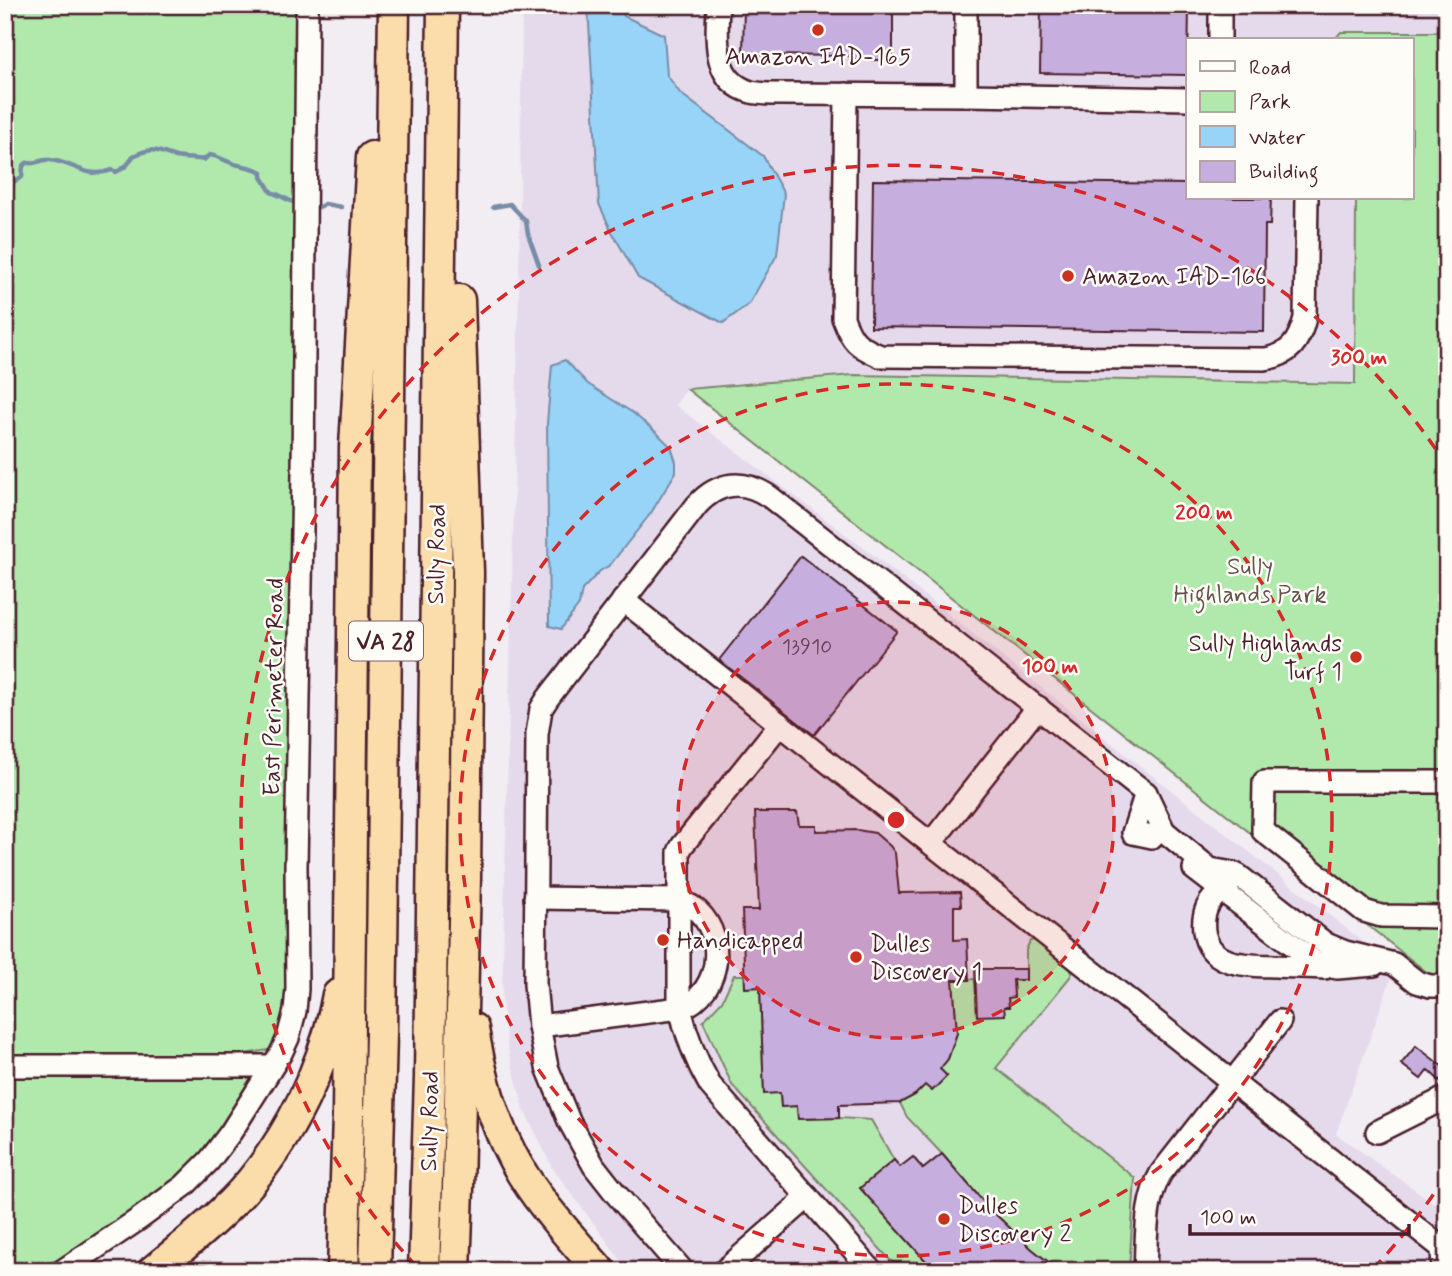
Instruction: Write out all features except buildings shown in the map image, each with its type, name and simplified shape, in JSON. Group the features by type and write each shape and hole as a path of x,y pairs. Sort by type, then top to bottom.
{"highway":[{"name":"Sully Road","path":"424,1271 430,1077 443,5"},
{"name":"Sully Road","path":"375,1271 382,952 393,9"},
{"path":"344,1271 357,390 373,114 393,9"},
{"path":"442,97 460,254 459,335 468,572 465,878 455,1271"},
{"path":"153,1271 208,1225 242,1191 269,1157 302,1102 325,1047 335,1008 341,971 351,845"},
{"path":"465,878 472,1023 490,1100 521,1172 551,1214 600,1271"}],"lane":[{"name":"East Perimeter Road","path":"62,1271 139,1219 197,1174 226,1139 281,1053 295,1012 307,5"},
{"path":"718,5 717,48 720,64 726,75 743,89 753,93 1186,99"},
{"path":"966,95 967,5"},
{"path":"1220,5 1220,38"},
{"path":"846,94 843,318 849,335 862,348 880,356 1278,357 1287,352 1295,342 1305,318 1307,200"},
{"path":"683,1271 616,1194 584,1150 553,1086 542,1047 535,984 537,734 541,709 548,698 704,498 718,489 743,484 771,497 1146,793 1164,831 1210,869 1239,876 1308,943 1315,962 1337,968"},
{"path":"623,600 1442,1248 1443,1271"},
{"path":"931,843 1038,707"},
{"path":"780,724 682,846 678,860 678,900 680,1008 683,1026 710,1085 872,1271"},
{"path":"1447,782 1264,782 1263,831 1364,911 1381,916 1447,917"},
{"path":"1146,793 1152,836 1222,890 1308,943 1326,944 1345,952 1394,964 1417,982 1430,986 1447,985"},
{"path":"1239,876 1208,904 1204,924 1206,940 1218,955 1226,960 1241,965 1337,968 1394,964"},
{"path":"535,898 687,902 710,926 717,953 714,969 705,989 694,1001 680,1008 539,1026"},
{"path":"1145,1271 1150,1200 1155,1183 1280,1021"},
{"path":"5,1066 272,1066"},
{"path":"1377,1132 1447,1097"},
{"path":"724,1271 808,1197"}],"shaded area":[{"path":"522,5 1447,5 1447,32 1341,32 1336,38 1186,38 1186,200 1356,200 1356,384 853,375 687,389 675,405 877,558 1395,967 1336,1134 1434,1203 1447,1168 1447,1271 629,1271 553,1169 524,1110 507,1045 502,1000 519,288"}],"green space":[{"path":"5,5 300,5 291,985 280,1040 269,1050 237,1055 161,1057 5,1056"},
{"name":"Sully Highlands Park","path":"1341,32 1447,32 1447,963 1433,977 687,389 853,375 1355,384 1356,200 1414,200 1414,38 1336,38"},
{"path":"1033,940 1039,941 1066,963 1072,973 996,1068 1135,1178 1129,1271 1060,1271 1032,1249 988,1207 907,1117 900,1103 915,1095 925,1085 932,1091 947,1076 940,1069 948,1059 957,1033 953,980 975,979 977,1015 1004,1015 1004,1007 1009,1006 1008,998 1014,997 1013,980 1026,979 1026,950"},
{"path":"734,975 745,975 746,988 760,987 764,1093 780,1093 781,1107 797,1106 798,1119 871,1120 894,1160 860,1188 935,1271 900,1271 732,1085 703,1021 722,1001"},
{"path":"5,1074 254,1074 254,1086 193,1172 108,1234 50,1271 5,1271"}],"water":[{"path":"588,5 619,5 624,16 664,35 667,75 680,93 763,156 784,194 777,255 749,304 723,323 638,278 599,204"},
{"path":"565,360 588,384 633,413 671,447 676,472 651,513 610,565 600,571 582,590 579,605 561,629 549,626 547,423 552,365"}],"waterway":[{"path":"5,190 22,177 23,166 27,163 50,160 87,172 116,172 126,166 133,156 155,150 176,157 204,160 209,155 255,169 262,172 271,192 298,204"},
{"path":"493,207 510,204 526,221 539,265"},
{"path":"311,205 341,207"}],"place":[{"name":"Amazon IAD-165","path":"818,30"},
{"name":"Amazon IAD-166","path":"1068,276"},
{"name":"Sully Highlands Turf 1","path":"1356,657"},
{"name":"Handicapped","path":"663,940"},
{"name":"Dulles Discovery 1","path":"856,957"},
{"name":"Dulles Discovery 2","path":"944,1219"}]}
